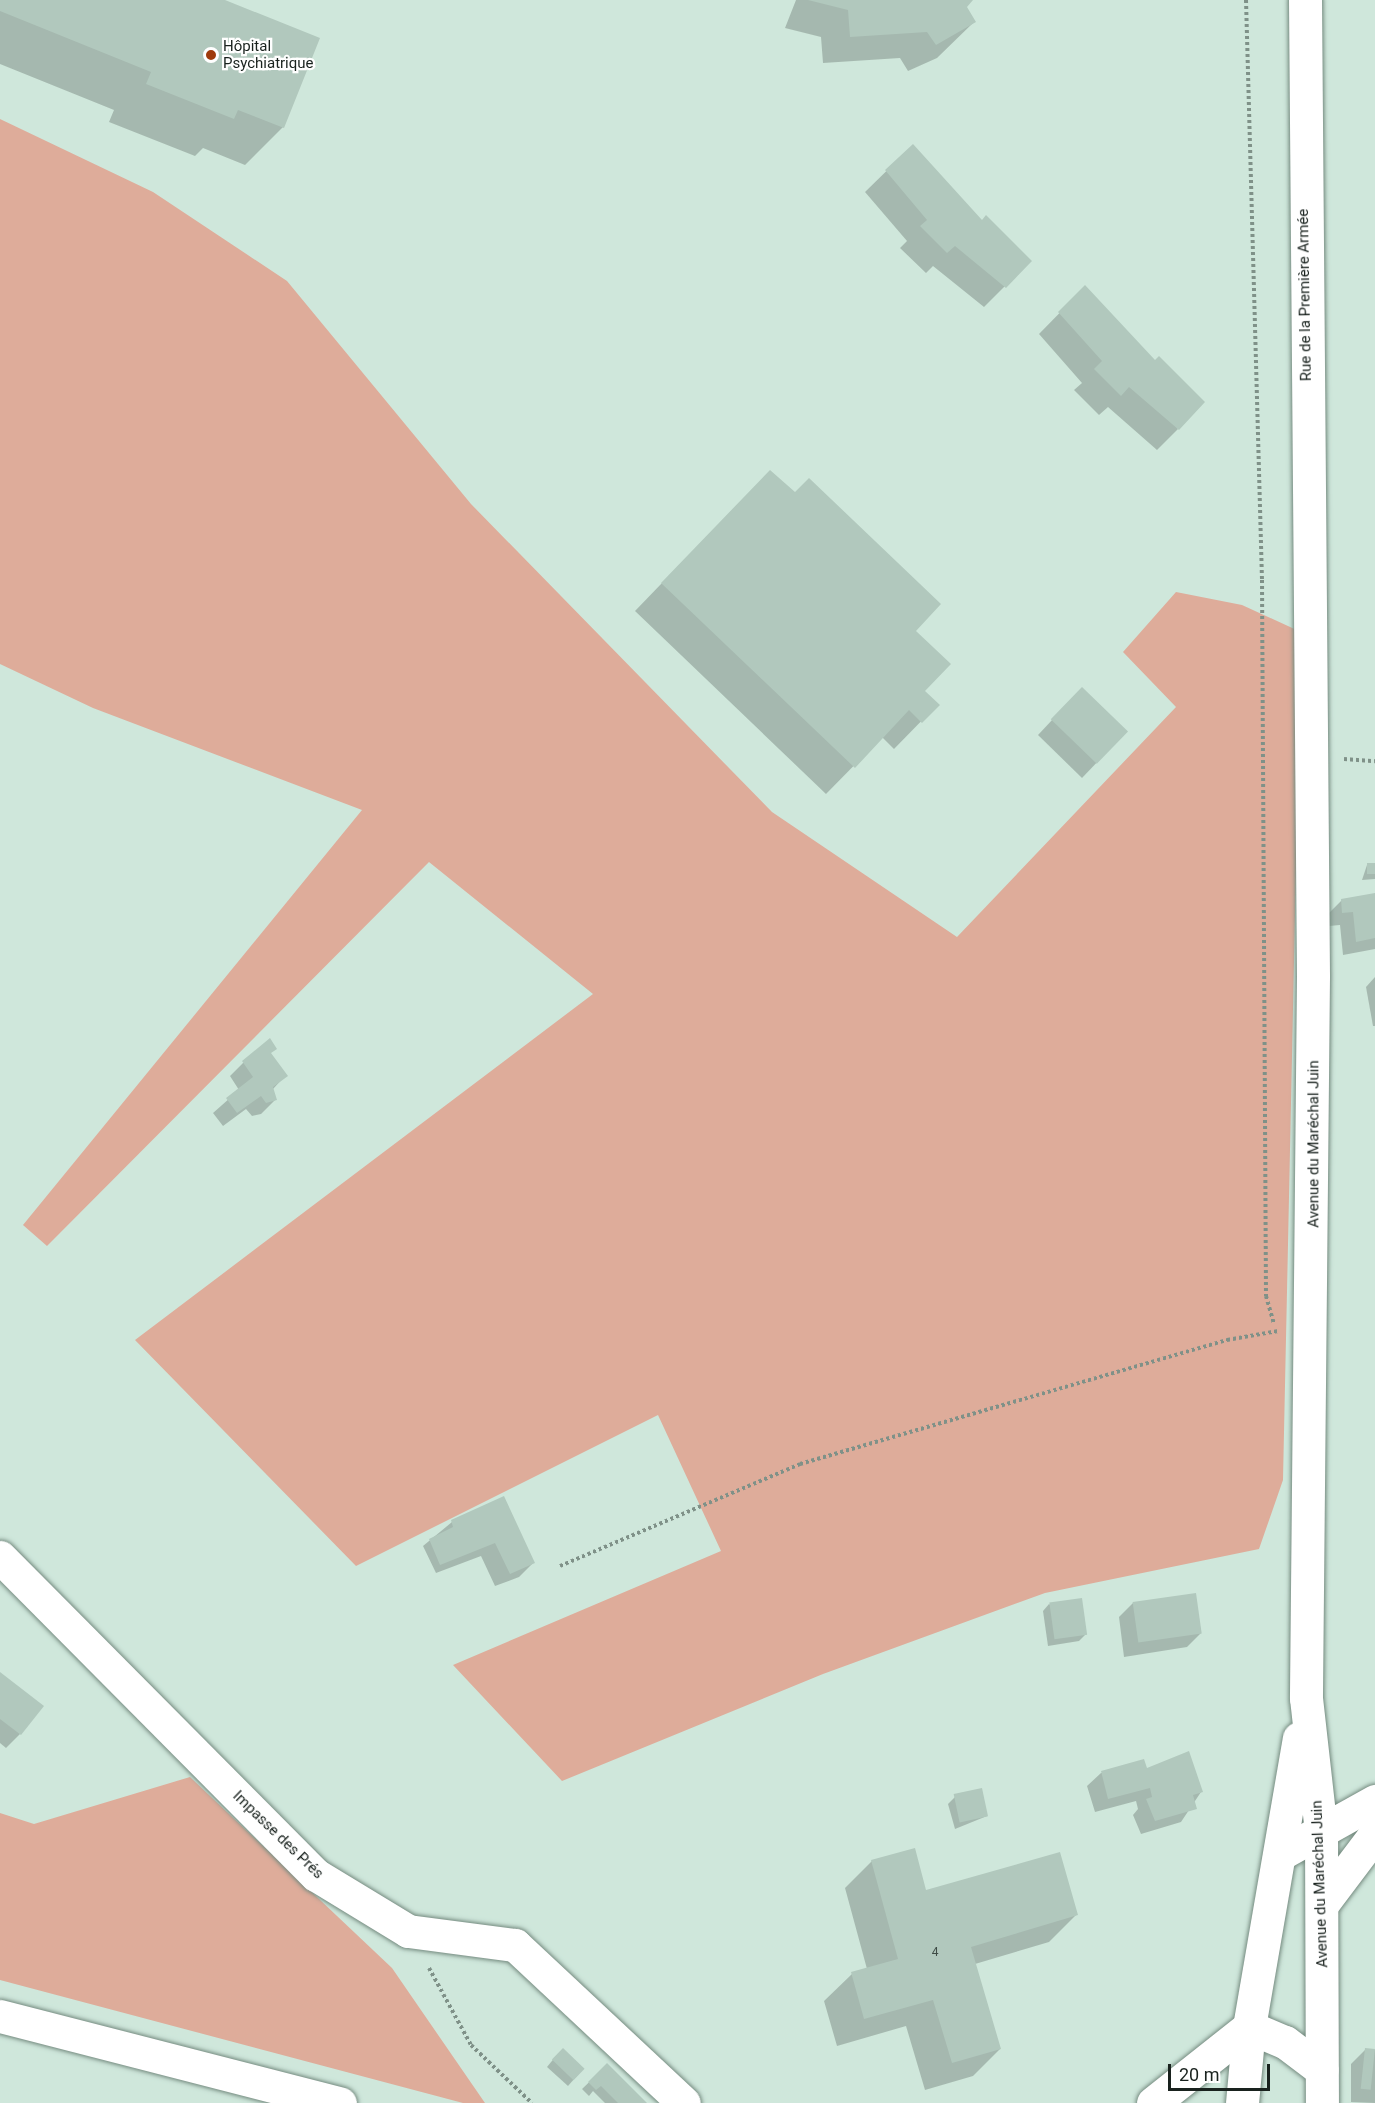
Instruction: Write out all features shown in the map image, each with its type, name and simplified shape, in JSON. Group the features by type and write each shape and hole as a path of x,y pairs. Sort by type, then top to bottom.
{"street":[{"name":"Rue de la Première Armée","path":"1305,0 1309,590"},
{"name":"Avenue du Maréchal Juin","path":"1309,590 1314,1324 1306,1698 1321,1831 1322,2103"},
{"name":"Impasse des Prés","path":"0,1557 316,1875 408,1931 515,1945 684,2103"},
{"name":"Avenue du Maréchal Juin","path":"1242,2103 1250,2027 1306,1698"},
{"path":"1280,1854 1375,1801"},
{"path":"1323,1903 1375,1834"},
{"path":"0,2016 340,2103"},
{"path":"1164,2099 1250,2027 1285,2042 1322,2070"}],"path":[{"path":"1246,0 1262,580 1266,1296 1276,1331 1276,1342"},
{"path":"560,1566 800,1464 1227,1340 1314,1324"},
{"path":"408,1931 471,2045 532,2103"}],"shaded area":[{"path":"0,119 153,192 287,281 471,504 772,812 957,937 1176,707 1123,652 1176,592 1242,605 1301,632 1283,1480 1259,1549 1045,1593 823,1674 562,1781 453,1665 721,1551 658,1415 356,1566 135,1340 593,994 429,862 47,1246 23,1225 362,810 93,708 0,664"},
{"path":"190,1777 392,1968 485,2103 463,2103 0,1980 0,1813 34,1824"}],"building":[{"name":"Hôpital Psychiatrique","path":"0,0 225,0 320,38 284,128 238,110 234,119 146,84 151,72 0,11"},
{"path":"808,0 973,0 967,7 976,22 936,45 927,32 850,37 848,10"},
{"path":"913,144 982,220 986,215 1032,261 1006,288 955,246 947,253 920,226 927,220 885,170"},
{"path":"1085,285 1155,360 1159,356 1205,402 1179,430 1129,387 1121,396 1094,369 1102,361 1058,312"},
{"path":"770,470 795,492 809,478 941,604 916,631 951,664 925,691 940,705 922,723 909,710 855,768 661,583"},
{"path":"1082,687 1128,731 1097,764 1051,719"},
{"path":"1367,863 1375,863 1375,874 1367,874"},
{"path":"1375,893 1375,938 1356,942 1353,912 1342,913 1341,899"},
{"path":"270,1038 277,1049 271,1053 288,1076 273,1087 277,1100 266,1103 261,1096 237,1113 226,1098 253,1077 242,1061"},
{"path":"504,1496 535,1563 510,1574 495,1543 440,1565 429,1539 453,1527 451,1520"},
{"path":"1196,1593 1202,1634 1138,1643 1133,1602"},
{"path":"1082,1598 1087,1635 1054,1639 1049,1603"},
{"path":"0,1672 44,1706 21,1735 0,1719"},
{"path":"1189,1751 1203,1792 1193,1795 1197,1809 1155,1821 1146,1799 1152,1797 1150,1788 1108,1799 1101,1771 1144,1759 1147,1768"},
{"path":"982,1788 988,1816 960,1822 954,1794"},
{"path":"915,1848 926,1890 1060,1852 1078,1915 971,1947 1001,2049 952,2063 933,2000 864,2019 851,1972 898,1959 871,1860"},
{"path":"563,2048 585,2069 573,2080 552,2060"},
{"path":"1365,2048 1375,2049 1371,2090 1361,2089"},
{"path":"607,2063 647,2103 618,2103 601,2086 596,2090 588,2082"}],"place":[{"name":"Hôpital Psychiatrique","path":"211,55"}]}
